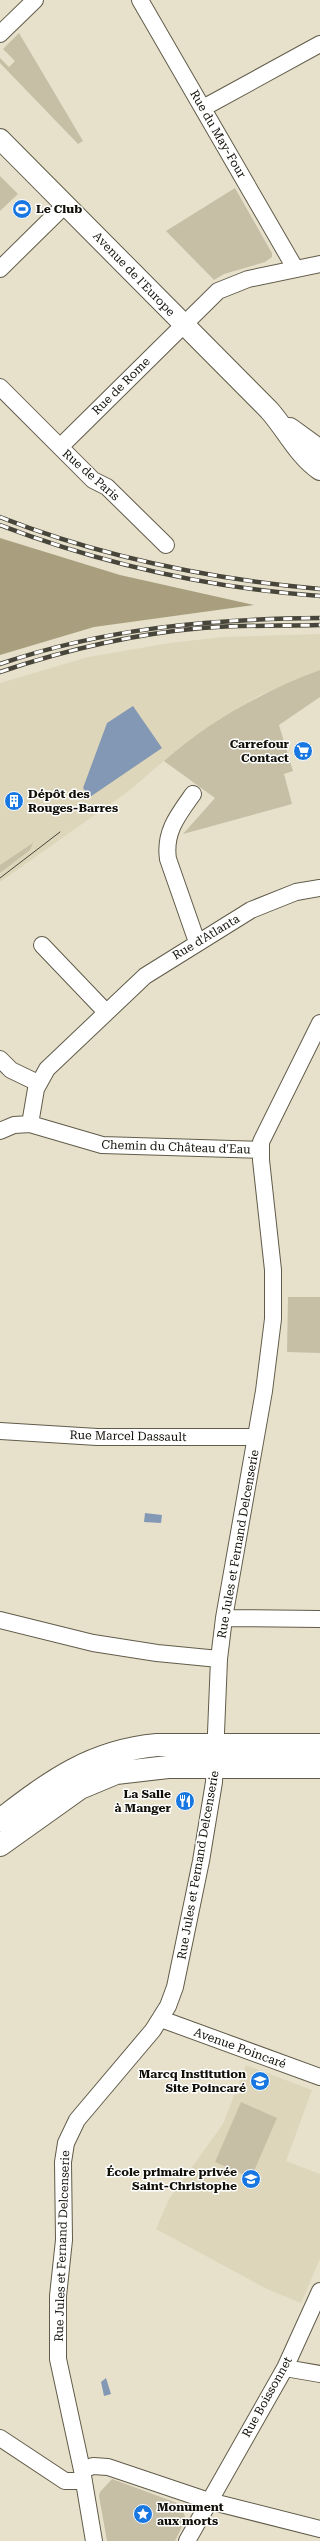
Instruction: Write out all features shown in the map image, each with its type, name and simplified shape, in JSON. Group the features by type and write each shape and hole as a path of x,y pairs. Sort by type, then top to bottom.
{"main road":[{"path":"0,1820 65,1773 109,1754 132,1747 216,1744 320,1745"},
{"path":"0,1845 65,1797 96,1780 116,1773 148,1768 320,1767"}],"street":[{"path":"0,34 36,0"},
{"name":"Rue du May-Four","path":"140,0 204,108 295,268"},
{"path":"204,108 320,44"},
{"name":"Avenue de l'Europe","path":"0,139 269,410 291,435 305,458 320,470"},
{"path":"0,269 65,205"},
{"name":"Rue de Rome","path":"60,447 183,324 225,287 248,278 320,264"},
{"name":"Rue de Paris","path":"0,388 93,480 107,487 166,545"},
{"name":"Avenue de l'Europe","path":"269,410 320,450"},
{"path":"193,794 173,824 167,846 168,859 197,942"},
{"name":"Rue d'Atlanta","path":"30,1124 38,1083 53,1062 144,976 251,910 296,892 320,888"},
{"path":"42,945 106,1012"},
{"name":"Rue Jules et Fernand Delcenserie","path":"94,2541 83,2476 58,2359 58,2296 64,2240 64,2152 72,2128 82,2113 161,2019 168,2006 180,1964 201,1861 215,1767 219,1659 224,1618 256,1437 273,1319 273,1270 261,1150 267,1128 320,1023"},
{"path":"0,1059 11,1070 38,1083"},
{"name":"Chemin du Château d'Eau","path":"0,1131 14,1125 30,1124 102,1145 261,1150"},
{"name":"Rue Marcel Dassault","path":"0,1431 97,1437 256,1437"},
{"path":"224,1618 320,1619"},
{"path":"0,1620 93,1643 157,1653 219,1659"},
{"name":"Avenue Poincaré","path":"161,2019 320,2077"},
{"name":"Rue Boissonnet","path":"187,2541 285,2368 320,2291"},
{"path":"285,2368 320,2374"},
{"path":"0,2438 65,2481 83,2476 94,2466 108,2467 209,2501 320,2530"}],"shaded area":[{"path":"19,33 83,141 78,144 0,63 0,58 9,67 15,61 3,49"},
{"path":"0,176 18,194 0,211"},
{"path":"235,188 272,253 272,257 265,262 224,274 214,280 166,231"},
{"path":"0,538 120,575 254,605 94,627 0,655"},
{"name":"Dépôt des Rouges-Barres","path":"320,634 320,670 258,696 226,715 174,752 130,790 0,882 0,683 88,657 170,643 222,637"},
{"path":"320,670 320,697 279,725 293,771 284,774 292,804 183,834 215,798 164,761 200,733 238,708 278,687"},
{"path":"33,843 30,850 0,873 0,865"},
{"path":"288,1297 320,1297 320,1353 287,1352"},
{"name":"École primaire privée Saint-Christophe","path":"246,2065 312,2090 286,2161 320,2174 320,2259 301,2303 267,2289 156,2229 169,2199 223,2124"},
{"path":"241,2102 277,2118 251,2178 215,2162"},
{"path":"112,2479 180,2504 186,2519 175,2541 107,2541 99,2496 100,2492"}],"water":[{"path":"133,706 162,748 90,797 83,788 107,723"},
{"path":"145,1513 162,1515 161,1523 144,1522"},
{"path":"106,2378 111,2394 104,2396 101,2382"}],"tram line":[{"path":"0,878 60,832"}],"railway":[{"path":"0,517 78,544 117,555 238,579 320,589"},
{"path":"0,525 78,551 157,572 238,587 320,596"},
{"path":"0,664 79,642 158,628 238,621 320,618"},
{"path":"0,672 74,650 150,634 217,627 320,625"}],"place":[{"name":"Le Club","path":"22,209"},
{"name":"Carrefour Contact","path":"303,751"},
{"name":"Dépôt des Rouges-Barres","path":"14,801"},
{"name":"La Salle à Manger","path":"185,1801"},
{"name":"Marcq Institution Site Poincaré","path":"260,2081"},
{"name":"École primaire privée Saint-Christophe","path":"251,2179"},
{"name":"Monument aux morts","path":"143,2514"}]}
